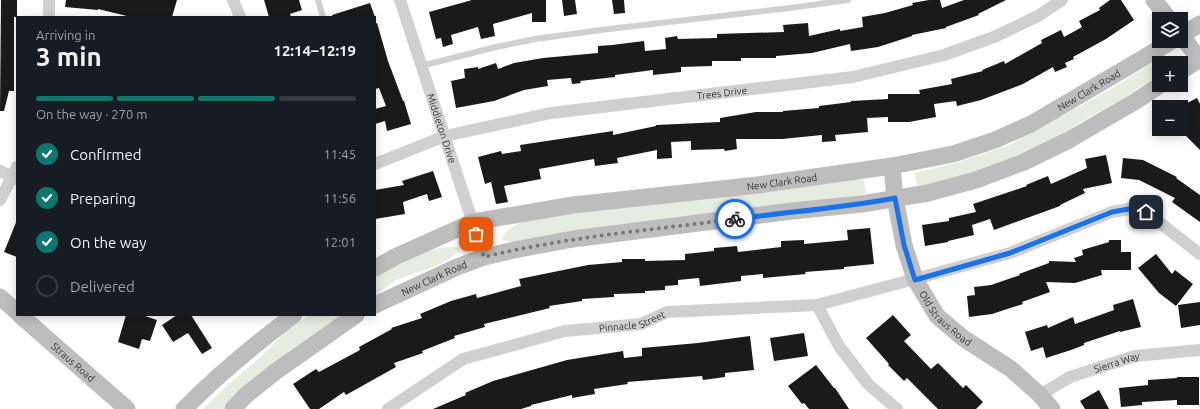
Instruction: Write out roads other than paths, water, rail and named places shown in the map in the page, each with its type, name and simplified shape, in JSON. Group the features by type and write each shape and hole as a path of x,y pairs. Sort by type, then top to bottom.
{"main road":[{"path":"1154,0 1163,12"},
{"name":"New Clark Road","path":"1188,31 1200,24"},
{"path":"1188,46 1200,59 1188,67"},
{"name":"New Clark Road","path":"376,267 397,256 473,222 573,204 758,185 892,166 953,154 995,140 1038,120 1160,48"},
{"name":"New Clark Road","path":"376,305 457,267 484,257 514,250 572,239 684,226 792,211 862,204 928,193 976,180 1024,162 1068,140 1152,90"},
{"name":"Old Straus Road","path":"892,166 895,198 904,245 915,280 937,316 964,338 1011,369 1040,395 1052,409"},
{"path":"0,297 16,311"},
{"name":"Straus Road","path":"21,316 127,409"},
{"path":"184,409 208,386 276,328 293,316"},
{"path":"233,409 245,396 275,372 355,316"}],"street":[{"path":"49,0 49,16"},
{"path":"233,0 240,16"},
{"name":"Middleton Drive","path":"400,0 484,257"},
{"name":"Trees Drive","path":"376,164 445,136 551,113 853,77 944,55 980,42 1038,16 1062,0"},
{"path":"0,171 15,174 0,200"},
{"name":"Pinnacle Street","path":"388,409 463,359 565,331 641,324 667,312 817,305 915,280 1010,253 1112,212 1129,209 1146,212 1200,254"},
{"path":"817,305 839,346 868,384 897,409"},
{"name":"Sierra Way","path":"1040,395 1070,377 1135,356 1200,350"}],"lane":[{"path":"318,0 324,16"},
{"path":"421,66 534,39 848,0"}]}
